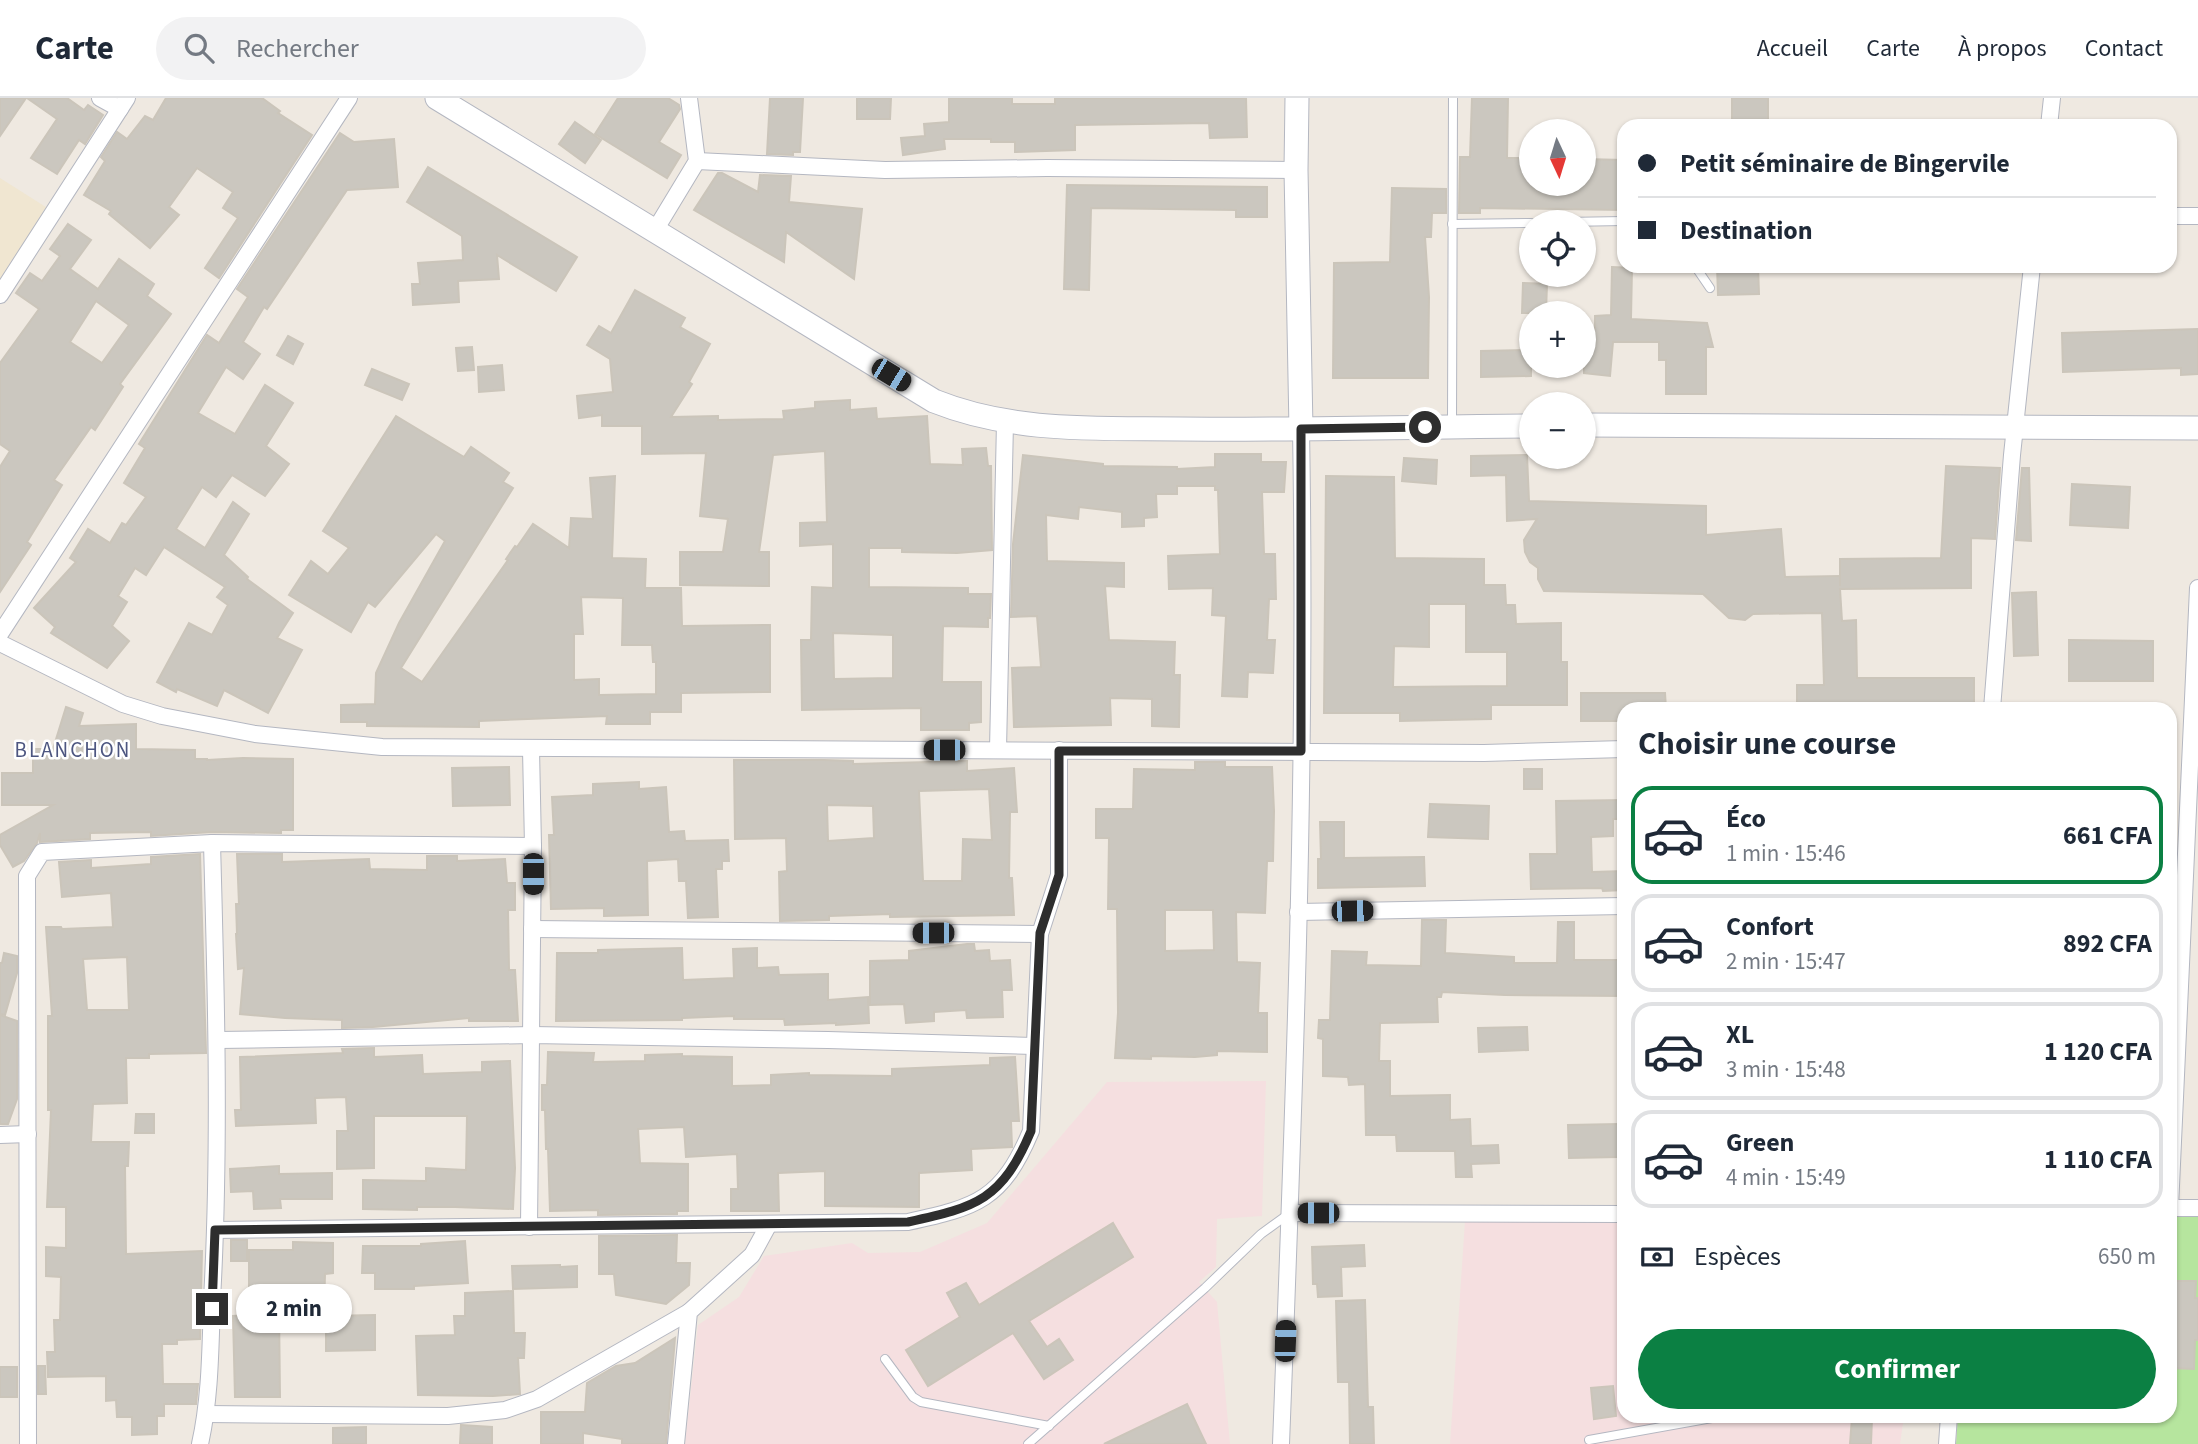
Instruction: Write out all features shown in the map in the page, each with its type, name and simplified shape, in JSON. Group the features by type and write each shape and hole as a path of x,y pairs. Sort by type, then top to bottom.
{"main road":[{"path":"437,98 934,401 962,412 1005,422 1087,428 1519,426"},
{"path":"1297,98 1301,429"},
{"path":"1596,425 2198,428"}],"street":[{"path":"0,295 123,103 100,98"},
{"path":"0,634 349,98"},
{"path":"654,232 697,161 690,98"},
{"path":"2050,119 2052,98"},
{"path":"697,161 885,170 1296,170"},
{"path":"2177,216 2198,216"},
{"path":"1993,702 2015,428 2031,273"},
{"path":"999,750 1005,422"},
{"path":"1281,1444 1298,912 1301,429"},
{"path":"2177,1053 2198,587"},
{"path":"0,643 123,704 209,726 319,743 382,747 531,749 1484,753 1617,749"},
{"path":"529,1227 533,846 531,749"},
{"path":"215,1230 908,1222 956,1211 986,1197 1008,1175 1021,1156 1031,1131 1040,933 1059,875 1059,751"},
{"path":"28,1444 27,876 42,852 212,842 533,846"},
{"path":"200,1444 206,1414 215,1230 218,1040 212,842"},
{"path":"1298,912 1617,906"},
{"path":"532,929 1040,933"},
{"path":"218,1040 532,1035 1034,1045"},
{"path":"0,1135 28,1134"},
{"path":"2177,1208 2198,1208"},
{"path":"1290,1213 1617,1213"},
{"path":"206,1414 447,1416 505,1410 537,1399 689,1312 752,1255 769,1224"},
{"path":"676,1444 689,1312"},
{"path":"1947,1444 1948,1423"}],"lane":[{"path":"1452,427 1453,98"},
{"path":"1596,221 1617,221"},
{"path":"1452,224 1519,223"},
{"path":"1700,273 1710,288"},
{"path":"1028,1444 1205,1288 1261,1234 1290,1213"},
{"path":"885,1359 913,1397 921,1402 1049,1426"},
{"path":"1589,1440 1674,1423"}],"shaded area":[{"path":"0,178 49,209 0,284"},
{"path":"1266,1081 1262,1216 1217,1219 1216,1267 1199,1282 1217,1302 1230,1444 685,1444 698,1325 739,1297 764,1256 852,1243 868,1253 920,1252 987,1223 1107,1082"},
{"path":"1465,1221 1617,1222 1617,1423 1903,1423 1900,1444 1450,1444"}],"green space":[{"path":"2177,1217 2198,1217 2198,1444 1956,1444 1958,1423 2177,1423"}],"building":[{"path":"0,98 26,98 0,136"},
{"path":"27,98 67,98 84,110 88,105 103,115 85,144 79,140 57,174 31,158 57,119"},
{"path":"166,98 262,98 280,111 278,113 312,135 219,278 205,268 238,218 223,208 233,192 197,168 169,207 179,215 150,248 109,214 111,211 84,195 105,161 101,157 117,132 127,139 145,116 153,120"},
{"path":"618,98 668,98 679,105 680,109 659,142 681,155 667,178 595,134"},
{"path":"770,98 803,98 800,152 793,152 793,155 767,154"},
{"path":"857,98 891,98 890,119 857,119"},
{"path":"949,98 1012,98 1012,104 1055,104 1055,98 1246,98 1247,137 1210,138 1209,123 1075,125 1075,150 1015,152 1015,142 944,139 945,149 903,155 901,138 925,136 924,124 949,122"},
{"path":"1472,98 1508,98 1507,158 1519,158 1519,196 1596,196 1596,159 1617,160 1617,210 1480,208 1480,213 1459,213 1460,157 1470,157"},
{"path":"1732,98 1768,98 1768,119 1732,119"},
{"path":"575,122 601,140 585,163 559,144"},
{"path":"340,133 354,142 394,139 398,187 347,190 267,309 264,307 243,342 260,354 243,379 226,367 198,413 235,434 265,385 293,403 266,446 289,464 265,496 232,475 216,497 202,487 176,529 205,548 233,502 249,514 224,555 248,577 247,579 293,613 277,638 302,650 268,713 224,690 217,706 177,689 176,692 157,682 189,623 212,635 228,605 217,597 225,587 164,547 146,575 135,568 118,596 127,602 112,626 129,641 107,668 51,633 55,627 34,608 76,562 70,558 88,529 110,543 122,523 126,525 146,497 124,483 145,448 139,444 207,335 219,343 248,297 237,289"},
{"path":"428,167 577,257 556,291 497,255 499,279 458,281 459,302 413,305 412,284 420,284 418,263 463,260 462,236 407,202"},
{"path":"718,173 758,192 760,175 791,176 789,202 862,209 854,279 786,232 784,262 694,210"},
{"path":"1067,185 1267,187 1267,217 1236,217 1236,210 1091,208 1089,290 1064,289"},
{"path":"1392,188 1446,189 1446,213 1432,213 1431,237 1425,237 1429,297 1428,378 1333,378 1334,263 1390,262"},
{"path":"68,224 91,240 70,269 98,289 119,259 154,284 147,296 171,314 120,384 123,387 95,430 91,427 54,480 62,485 27,542 31,545 0,592 0,467 10,451 0,444 0,363 39,309 16,293 30,273 42,281 60,256 50,249","holes":["96,301 129,325 102,363 70,342"]},
{"path":"1612,267 1617,267 1617,273 1632,273 1631,319 1707,323 1713,347 1706,347 1706,394 1666,394 1666,360 1659,360 1659,342 1613,342 1610,376 1596,374 1596,316 1611,315"},
{"path":"1717,273 1758,273 1759,294 1718,295"},
{"path":"1523,287 1547,287 1546,301 1522,301"},
{"path":"635,290 685,318 680,327 710,344 689,382 692,384 671,417 718,416 718,420 784,419 783,411 815,408 815,402 850,400 850,410 876,408 877,419 927,416 930,464 963,465 962,449 986,448 988,466 991,466 992,550 957,553 902,552 902,548 869,548 869,587 968,588 968,594 991,594 988,627 943,626 942,682 981,682 981,722 969,723 969,730 921,730 921,708 802,710 801,640 811,640 812,587 833,588 833,544 800,546 800,523 827,522 825,451 773,455 759,552 769,552 769,586 680,585 680,552 723,552 728,519 700,516 706,453 642,454 642,426 602,426 602,415 579,418 577,396 613,392 610,359 587,345 599,326 611,333","holes":["833,633 893,635 893,678 834,679"]},
{"path":"2198,329 2198,374 2181,375 2181,368 2063,372 2062,333"},
{"path":"288,336 303,344 293,364 277,355"},
{"path":"472,347 474,370 458,371 456,348"},
{"path":"1519,350 1519,376 1481,377 1481,351"},
{"path":"502,365 504,390 479,392 478,367"},
{"path":"372,369 409,384 402,400 365,385"},
{"path":"396,416 464,457 471,447 509,473 503,482 513,488 401,668 422,682 533,524 569,548 571,518 593,519 590,478 615,476 612,558 646,559 645,588 681,588 682,626 770,625 770,692 681,693 681,712 650,712 650,724 606,724 607,716 479,721 479,727 367,726 367,722 341,722 341,705 375,704 376,673 399,623 445,541 436,534 375,607 368,602 351,632 289,595 311,561 328,574 349,548 323,531","holes":["581,597 623,598 622,645 652,645 653,662 656,662 656,694 599,695 599,679 574,680 574,634 583,634"]},
{"path":"1215,454 1261,454 1261,462 1286,462 1284,492 1262,492 1264,554 1275,554 1276,599 1269,599 1267,640 1275,640 1273,673 1248,672 1247,697 1222,696 1226,616 1212,615 1213,588 1169,589 1168,556 1220,554 1218,490 1215,490 1215,486 1177,486 1177,494 1156,494 1157,517 1144,518 1144,526 1122,527 1122,512 1079,507 1078,519 1046,515 1047,561 1124,563 1124,587 1105,586 1109,640 1175,642 1174,675 1180,675 1179,727 1152,726 1152,699 1110,698 1111,725 1014,727 1012,668 1041,667 1037,616 1011,617 1013,544 1023,455 1103,466 1177,469 1215,467"},
{"path":"1519,455 1519,469 1528,469 1529,501 1706,506 1706,535 1781,529 1785,577 1840,576 1840,559 1941,558 1946,466 2000,468 1995,539 1971,538 1971,588 1840,589 1842,621 1856,620 1857,678 1974,678 1974,702 1797,702 1797,685 1824,685 1822,613 1753,614 1745,620 1729,618 1703,594 1544,591 1538,579 1538,568 1530,562 1525,552 1524,540 1537,519 1507,521 1506,475 1471,476 1471,456"},
{"path":"1404,458 1437,460 1436,484 1402,481"},
{"path":"2022,468 2029,468 2031,541 2016,540"},
{"path":"1326,476 1394,477 1395,558 1484,559 1484,585 1505,585 1506,605 1515,605 1516,624 1561,623 1561,662 1567,662 1567,705 1491,705 1491,719 1400,721 1400,713 1324,713","holes":["1429,604 1466,604 1466,652 1507,652 1507,686 1393,687 1394,646 1429,647"]},
{"path":"2072,484 2130,487 2128,528 2070,525"},
{"path":"2036,592 2038,655 2014,656 2012,593"},
{"path":"2069,640 2153,641 2153,681 2069,681"},
{"path":"1581,693 1665,693 1666,702 1617,702 1617,721 1581,721"},
{"path":"66,707 83,713 79,726 136,724 136,749 195,750 195,759 207,760 293,759 293,830 281,830 281,833 212,832 151,836 151,832 90,833 90,839 40,842 40,833 37,843 24,861 13,867 0,845 0,835 53,805 2,805 2,773 33,773 33,749 53,749"},
{"path":"734,760 824,760 853,761 853,764 967,761 967,771 1014,768 1017,812 1010,812 1009,878 1012,878 1014,915 890,917 890,914 829,916 829,920 780,921 779,872 787,871 786,838 735,839","holes":["989,789 992,840 963,839 962,881 923,881 919,791","827,805 873,806 874,838 828,841"]},
{"path":"1195,762 1225,762 1225,767 1272,767 1273,861 1267,861 1265,913 1236,912 1237,962 1260,963 1258,1013 1267,1013 1267,1052 1217,1051 1217,1055 1195,1057 1115,1058 1118,1013 1117,909 1108,909 1109,838 1096,838 1096,809 1133,809 1134,769 1195,770","holes":["1165,910 1213,910 1214,950 1165,951"]},
{"path":"509,767 510,805 453,806 452,768"},
{"path":"1524,769 1542,769 1542,789 1524,789"},
{"path":"639,782 639,789 666,787 669,832 684,831 685,841 728,840 729,861 722,861 722,869 716,869 718,917 688,918 686,881 679,881 678,859 647,861 648,915 604,916 604,908 551,909 549,835 554,835 552,797 593,795 593,784"},
{"path":"1617,800 1613,836 1591,837 1592,872 1617,871 1617,890 1603,891 1602,888 1531,889 1530,854 1557,854 1556,801"},
{"path":"1430,804 1489,806 1488,839 1428,837"},
{"path":"1320,822 1344,822 1344,858 1424,857 1425,886 1318,888 1318,859 1321,859"},
{"path":"200,854 206,1053 149,1054 149,1058 126,1058 127,1103 93,1104 91,1142 129,1142 128,1166 125,1166 126,1254 202,1251 200,1339 162,1344 163,1384 198,1384 196,1404 164,1404 164,1416 157,1416 157,1434 132,1435 132,1417 117,1417 116,1400 106,1401 106,1376 48,1377 47,1352 55,1352 54,1320 60,1320 61,1277 46,1276 46,1247 66,1248 66,1207 47,1207 51,1110 48,1110 48,1016 52,1016 46,927 113,927 111,893 62,897 59,862 91,860 91,868 151,864 151,857","holes":["127,957 129,1010 87,1010 83,959"]},
{"path":"237,854 282,854 282,862 369,859 370,869 427,870 427,856 457,856 457,861 505,859 507,883 515,883 515,910 508,910 509,970 515,970 518,1021 469,1021 469,1018 342,1028 342,1020 240,1014 244,968 238,969"},
{"path":"1422,920 1446,920 1445,953 1514,957 1514,963 1557,963 1558,922 1574,922 1574,960 1617,960 1617,996 1442,992 1441,997 1437,997 1438,1022 1380,1023 1379,1061 1390,1061 1390,1096 1450,1095 1450,1120 1470,1119 1471,1146 1498,1145 1499,1163 1471,1164 1472,1177 1456,1177 1455,1151 1397,1151 1396,1135 1366,1135 1365,1084 1349,1085 1348,1077 1323,1076 1323,1039 1318,1038 1319,1020 1330,1020 1332,951 1367,952 1366,965 1421,966"},
{"path":"974,944 975,951 989,950 990,961 1010,960 1012,990 1002,990 1003,1017 967,1018 966,1010 934,1012 934,1021 906,1023 904,1004 870,1005 870,961 909,960 909,951"},
{"path":"682,948 683,980 734,978 733,949 757,948 757,968 778,967 779,975 828,974 828,1000 868,997 869,1023 785,1025 784,1019 734,1019 734,1016 682,1020 556,1021 557,953"},
{"path":"4,953 17,956 17,973 5,1015 0,1014 0,963"},
{"path":"0,1015 17,1021 17,1099 8,1124 0,1124"},
{"path":"1527,1027 1528,1050 1479,1052 1478,1028"},
{"path":"374,1048 374,1057 422,1055 423,1074 482,1072 482,1062 510,1061 515,1168 513,1209 363,1209 363,1180 426,1181 426,1168 466,1170 467,1116 374,1116 374,1168 337,1169 337,1131 348,1131 346,1097 315,1098 316,1123 236,1126 235,1110 241,1110 240,1057 343,1053 342,1049"},
{"path":"548,1052 594,1053 593,1062 645,1061 645,1055 732,1057 732,1086 771,1085 771,1075 809,1073 892,1076 892,1069 990,1065 990,1058 1015,1057 1019,1121 1011,1121 1012,1147 971,1149 972,1170 919,1173 919,1207 825,1206 825,1171 778,1173 779,1211 731,1211 731,1189 738,1189 737,1154 686,1157 684,1127 638,1129 640,1163 688,1164 688,1211 677,1211 677,1214 598,1215 598,1210 550,1211 545,1110 542,1110 542,1085 547,1085"},
{"path":"136,1114 154,1114 154,1133 135,1133"},
{"path":"1617,1124 1617,1157 1569,1158 1568,1125"},
{"path":"279,1166 279,1174 332,1173 332,1199 280,1199 281,1208 254,1209 253,1191 231,1192 230,1169"},
{"path":"1113,1223 1133,1257 1029,1321 1047,1347 1059,1339 1073,1360 1044,1379 1013,1333 928,1386 906,1350 960,1317 947,1293 966,1283 979,1305"},
{"path":"677,1235 676,1263 690,1263 689,1285 666,1304 616,1295 614,1274 599,1274 599,1236"},
{"path":"231,1240 247,1240 247,1261 231,1261"},
{"path":"465,1241 468,1283 414,1286 414,1289 375,1289 375,1273 362,1273 363,1246 421,1246"},
{"path":"293,1242 333,1243 333,1273 325,1274 324,1310 279,1309 280,1397 235,1397 233,1316 249,1315 249,1250 293,1250"},
{"path":"1364,1245 1365,1266 1341,1267 1342,1296 1318,1297 1317,1284 1313,1284 1312,1247"},
{"path":"512,1266 577,1266 577,1287 513,1289"},
{"path":"2177,1281 2196,1281 2198,1340 2195,1340 2194,1369 2177,1368"},
{"path":"513,1291 514,1333 525,1333 524,1358 518,1358 520,1394 418,1395 416,1336 455,1335 454,1316 465,1316 465,1293"},
{"path":"1365,1300 1368,1407 1373,1407 1374,1444 1350,1444 1349,1382 1338,1382 1336,1301"},
{"path":"375,1315 375,1350 326,1351 326,1316"},
{"path":"675,1338 666,1444 622,1444 622,1439 583,1433 583,1444 541,1444 541,1412 585,1412 587,1383 616,1366 635,1363"},
{"path":"38,1366 45,1366 46,1394 38,1394"},
{"path":"0,1367 17,1367 17,1397 0,1397"},
{"path":"1613,1386 1616,1416 1594,1419 1591,1388"},
{"path":"1187,1404 1206,1444 1104,1444"},
{"path":"1852,1423 1872,1423 1871,1444 1850,1444"},
{"path":"461,1425 492,1427 492,1444 460,1444"},
{"path":"366,1427 366,1444 333,1444 333,1428"}],"district":[{"name":"BLANCHON","path":"73,750"}],"route":[{"path":"212,1309 215,1230 908,1222 956,1211 986,1197 1008,1175 1021,1156 1031,1131 1040,933 1059,875 1059,751 1301,751 1301,429 1425,427"}]}
